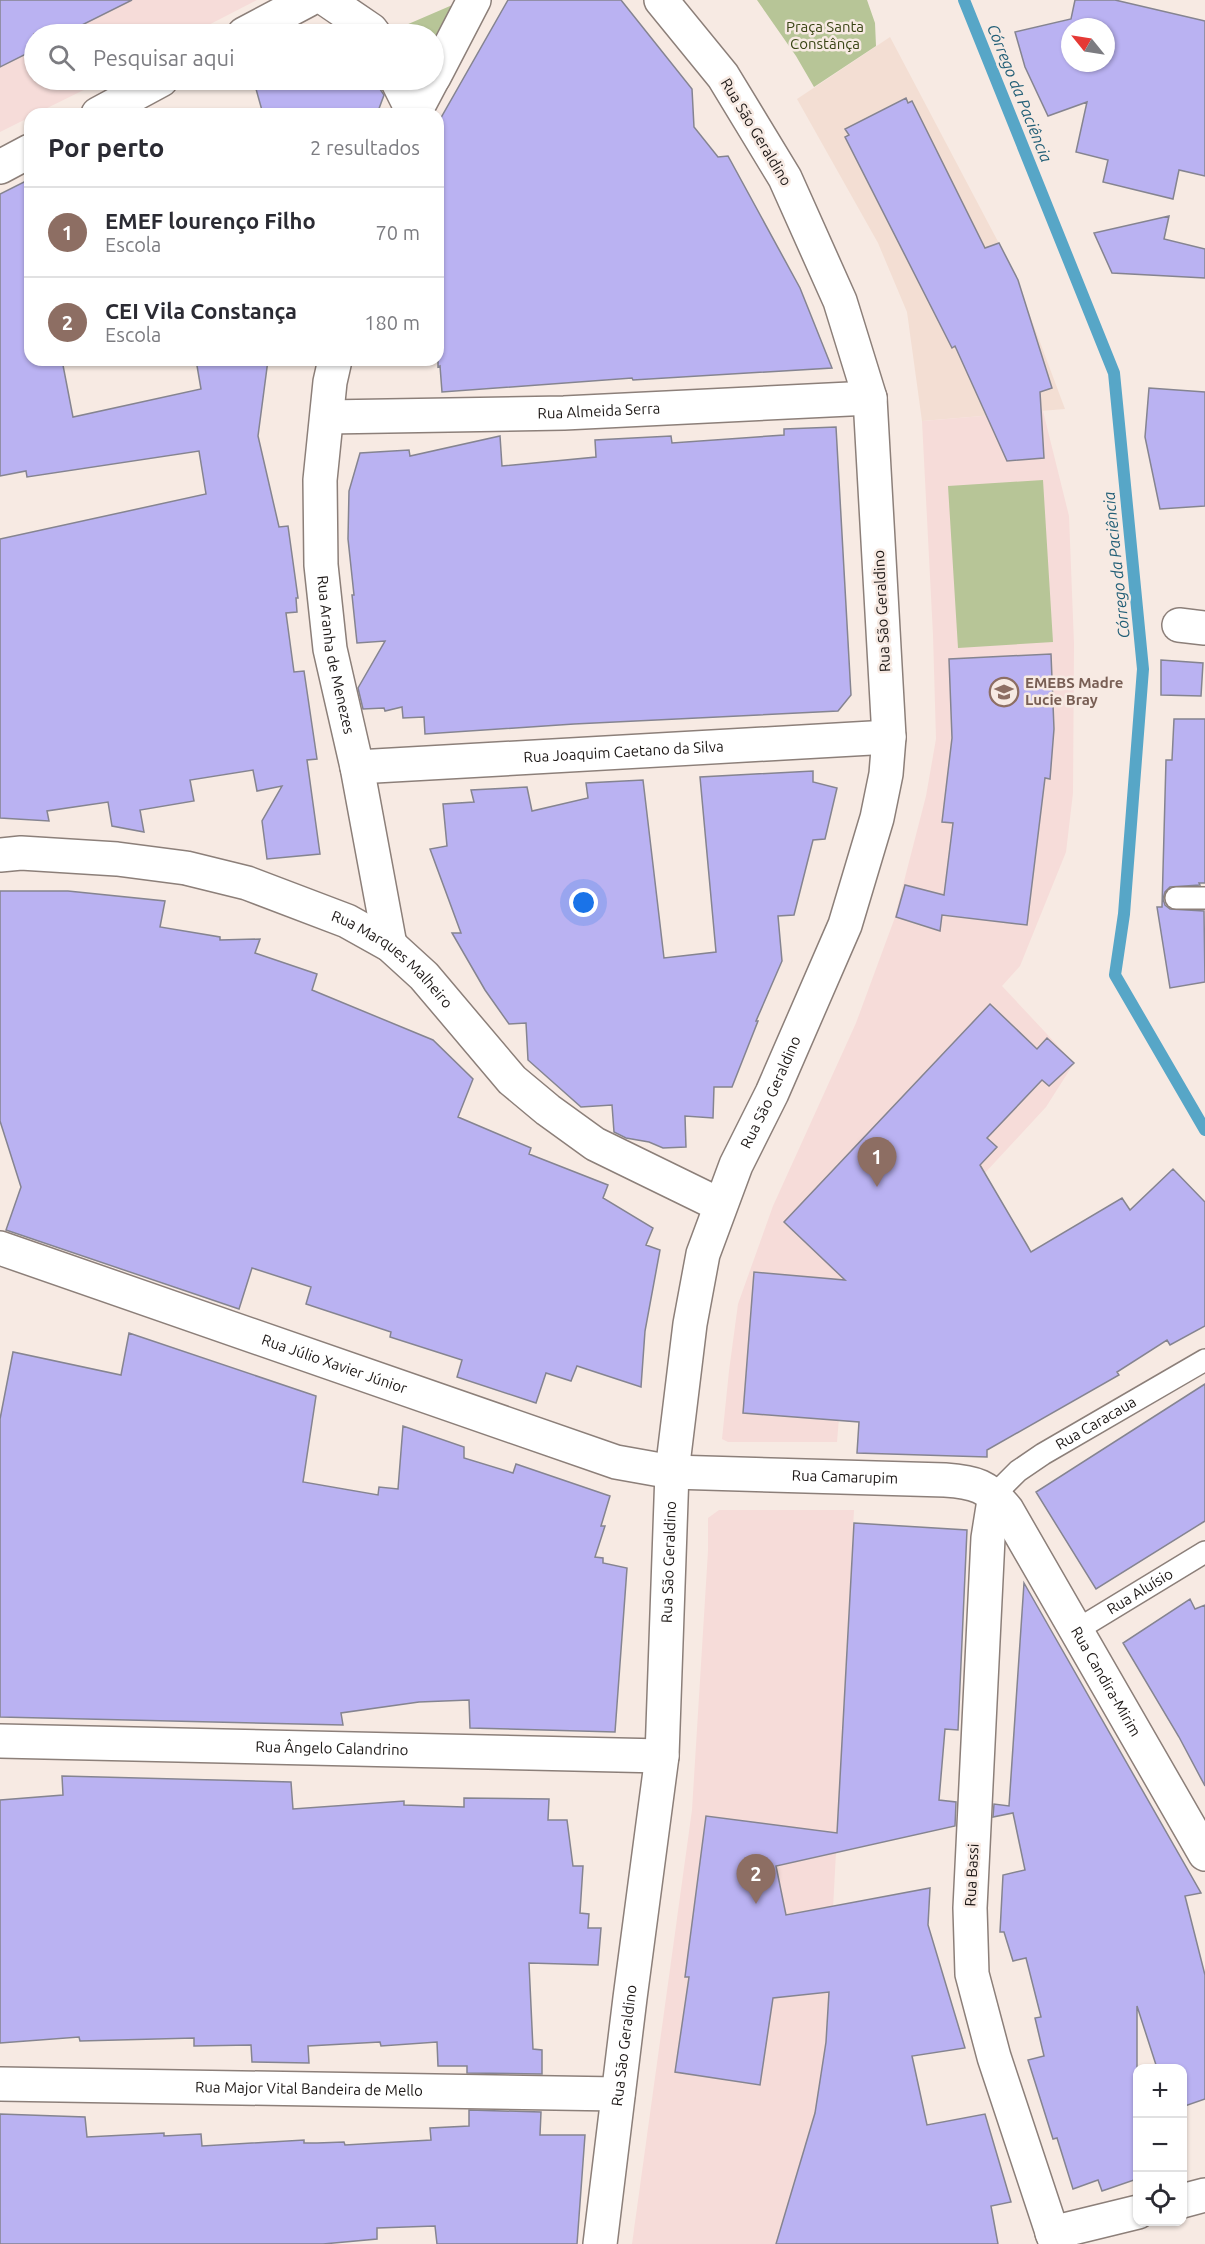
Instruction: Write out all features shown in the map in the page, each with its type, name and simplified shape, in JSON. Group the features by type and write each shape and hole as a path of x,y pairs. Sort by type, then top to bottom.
{"street":[{"path":"263,24 308,0"},
{"path":"327,0 362,24"},
{"path":"444,57 474,0"},
{"name":"Rua São Geraldino","path":"600,2244 662,1756 672,1472 690,1324 703,1254 736,1165 772,1093 845,925 878,818 886,774 889,737 870,398 840,301 785,178 723,76 662,0"},
{"path":"109,108 142,90"},
{"path":"401,90 411,108"},
{"path":"417,108 427,90"},
{"path":"0,167 24,154"},
{"name":"Rua Aranha de Menezes","path":"334,366 320,480 321,565 330,649 357,767 390,945"},
{"name":"Rua Almeida Serra","path":"327,417 564,413 870,398"},
{"name":"Rua Joaquim Caetano da Silva","path":"357,767 889,737"},
{"name":"Rua Marques Malheiro","path":"0,855 21,853 117,859 186,868 248,883 347,921 390,945 424,976 512,1080 548,1110 595,1144 720,1205"},
{"name":"Rua Júlio Xavier Júnior","path":"0,1248 616,1462 672,1472"},
{"name":"Rua Camarupim","path":"672,1472 969,1481 1001,1502"},
{"name":"Rua Candira-Mirim","path":"1001,1502 1205,1854"},
{"name":"Rua Bassi","path":"1001,1502 988,1538 970,1908 972,1974 994,2057 1054,2239"},
{"name":"Rua Ângelo Calandrino","path":"0,1741 662,1756"},
{"name":"Rua Major Vital Bandeira de Mello","path":"0,2084 618,2094"},
{"path":"1187,2200 1205,2195"},
{"path":"1054,2239 1133,2213"}],"lane":[{"path":"1176,898 1205,898"},
{"name":"Rua Caracaua","path":"1001,1502 1018,1471 1043,1454 1205,1360"},
{"name":"Rua Aluísio","path":"1076,1631 1205,1552"}],"shaded area":[{"path":"0,0 257,0 210,24 24,24 24,90 84,90 47,108 24,108 24,120 0,132"},
{"path":"890,37 1013,270 1065,409 922,421 907,312 878,243 797,99"},
{"path":"1043,411 1069,516 1074,644 1073,793 1066,852 1020,966 1002,986 1074,1063 1046,1107 847,1322 837,1442 728,1442 722,1439 738,1304 773,1206 856,1023 894,920 926,796 936,739 922,421"},
{"path":"719,1510 854,1510 826,2042 815,2113 777,2244 632,2244 692,1810 708,1551 708,1518"}],"green space":[{"name":"Praça Santa Constânça","path":"757,0 867,0 875,23 876,46 814,87 796,56"},
{"path":"457,3 444,28 444,24 408,24"},
{"path":"1043,480 1053,642 958,648 948,486"}],"building":[{"path":"0,0 132,0 84,24 24,24 24,55 0,67"},
{"path":"508,0 621,0 692,89 694,127 718,157 728,156 800,288 832,368 633,380 632,378 442,392 440,366 444,366 444,112"},
{"path":"1075,0 1115,0 1205,21 1205,176 1179,170 1173,199 1103,182 1108,160 1076,152 1087,102 1048,116 1025,67 1015,32 1061,21 1061,72 1115,72 1115,18 1071,18"},
{"path":"256,90 381,90 384,95 379,108 261,108"},
{"path":"906,98 908,103 912,101 985,248 999,243 1018,280 1052,388 1040,392 1044,458 1007,461 955,346 952,348 845,137 849,135 845,129"},
{"path":"24,182 24,366 63,366 73,417 201,389 197,366 267,366 258,436 279,527 288,526 298,598 296,598 297,612 286,613 294,672 304,671 317,759 307,760 320,854 267,859 262,821 282,786 257,791 253,770 190,780 194,801 140,810 144,832 112,826 108,802 47,811 49,821 0,818 0,539 206,494 199,451 27,477 26,471 0,476 0,194"},
{"path":"1169,216 1164,239 1205,249 1205,278 1112,273 1094,233"},
{"path":"1149,388 1205,392 1205,506 1160,509 1145,437"},
{"path":"836,427 851,695 838,711 425,734 424,717 403,718 402,707 385,711 384,708 363,709 358,688 385,641 357,643 348,539 349,491 360,453 409,450 410,456 500,436 502,466 596,457 595,440 671,436 672,443 784,435 784,429"},
{"path":"1051,654 1054,729 1050,779 1045,778 1027,925 942,915 940,931 896,917 905,885 944,895 953,823 942,822 952,738 949,659"},
{"path":"1161,660 1203,663 1201,696 1161,695"},
{"path":"1174,719 1205,719 1205,883 1170,887 1163,899 1165,905 1170,909 1204,911 1205,982 1170,988 1157,907 1162,907 1166,760 1172,760"},
{"path":"813,771 813,782 837,788 825,839 813,840 794,915 778,916 782,961 756,1021 758,1021 732,1087 714,1087 713,1118 685,1116 686,1147 663,1148 649,1142 626,1138 614,1132 612,1105 581,1107 528,1060 526,1023 509,1024 485,990 452,933 461,933 430,849 447,846 443,804 474,802 471,790 527,787 532,811 588,798 586,783 643,780 664,958 716,952 700,777"},
{"path":"0,891 68,891 165,901 160,927 220,937 220,940 260,939 255,953 317,974 312,990 433,1040 473,1079 458,1117 531,1148 529,1154 608,1185 603,1198 653,1228 646,1245 660,1250 645,1331 641,1387 577,1366 571,1381 546,1373 536,1403 457,1377 462,1360 390,1337 391,1332 306,1304 311,1287 252,1268 239,1309 6,1230 21,1187 0,1121"},
{"path":"990,1004 1037,1049 1047,1038 1074,1063 1049,1086 1042,1080 987,1138 997,1147 980,1165 1031,1252 1122,1198 1130,1210 1173,1169 1205,1202 1205,1326 1170,1345 1167,1340 1117,1372 1119,1375 987,1450 987,1457 857,1453 859,1422 743,1413 754,1272 845,1280 784,1222"},
{"path":"129,1333 316,1396 303,1482 378,1495 379,1487 398,1489 403,1426 464,1447 464,1458 513,1473 516,1464 610,1496 601,1526 605,1526 595,1557 603,1558 603,1563 627,1568 615,1732 470,1728 469,1700 419,1702 341,1713 343,1725 0,1717 0,1419 13,1352 121,1375"},
{"path":"1205,1384 1205,1521 1096,1589 1036,1492"},
{"path":"854,1523 967,1530 958,1730 945,1729 939,1800 956,1802 955,1826 776,1866 786,1915 930,1888 928,1925 965,2048 912,2056 927,2125 985,2114 1011,2202 991,2206 998,2244 776,2244 815,2113 826,2042 829,1992 773,1998 760,2085 675,2072 689,1977 685,1977 706,1816 837,1833"},
{"path":"1024,1583 1201,1893 1185,1896 1205,1975 1205,2099 1187,2105 1187,2064 1156,2064 1137,2006 1137,2064 1133,2064 1133,2180 1102,2191 1098,2180 1073,2189 1057,2138 1053,2139 1028,2060 1044,2056 1035,2018 1041,2017 1026,1958 1013,1961 1004,1932 1000,1932 1003,1875 1025,1870 1013,1813 993,1817 994,1804 1009,1806"},
{"path":"1190,1599 1195,1609 1205,1605 1205,1786 1179,1737 1123,1643"},
{"path":"62,1776 291,1782 293,1809 404,1801 404,1805 464,1807 464,1798 549,1799 548,1820 567,1820 573,1866 583,1866 580,1913 589,1914 588,1928 601,1928 598,1965 529,1963 533,2049 542,2050 542,2074 467,2073 467,2066 438,2066 437,2042 381,2046 380,2042 308,2046 309,2063 252,2062 251,2045 194,2046 194,2038 80,2041 79,2037 0,2043 0,1800 63,1795"},
{"path":"469,2110 541,2112 540,2135 585,2135 577,2244 437,2244 435,2226 377,2228 377,2239 323,2244 0,2244 0,2114 85,2117 87,2137 164,2133 164,2136 201,2134 202,2146 304,2140 304,2143 344,2142 345,2145 431,2140 430,2128 469,2126"}],"waterway":[{"name":"Córrego da Paciência","path":"964,0 1114,373 1143,669 1124,914 1115,975 1205,1130"}],"place":[{"name":"EMEBS Madre Lucie Bray","path":"1004,692"},
{"name":"EMEF lourenço Filho","path":"877,1187"},
{"name":"CEI Vila Constança","path":"756,1904"}]}
